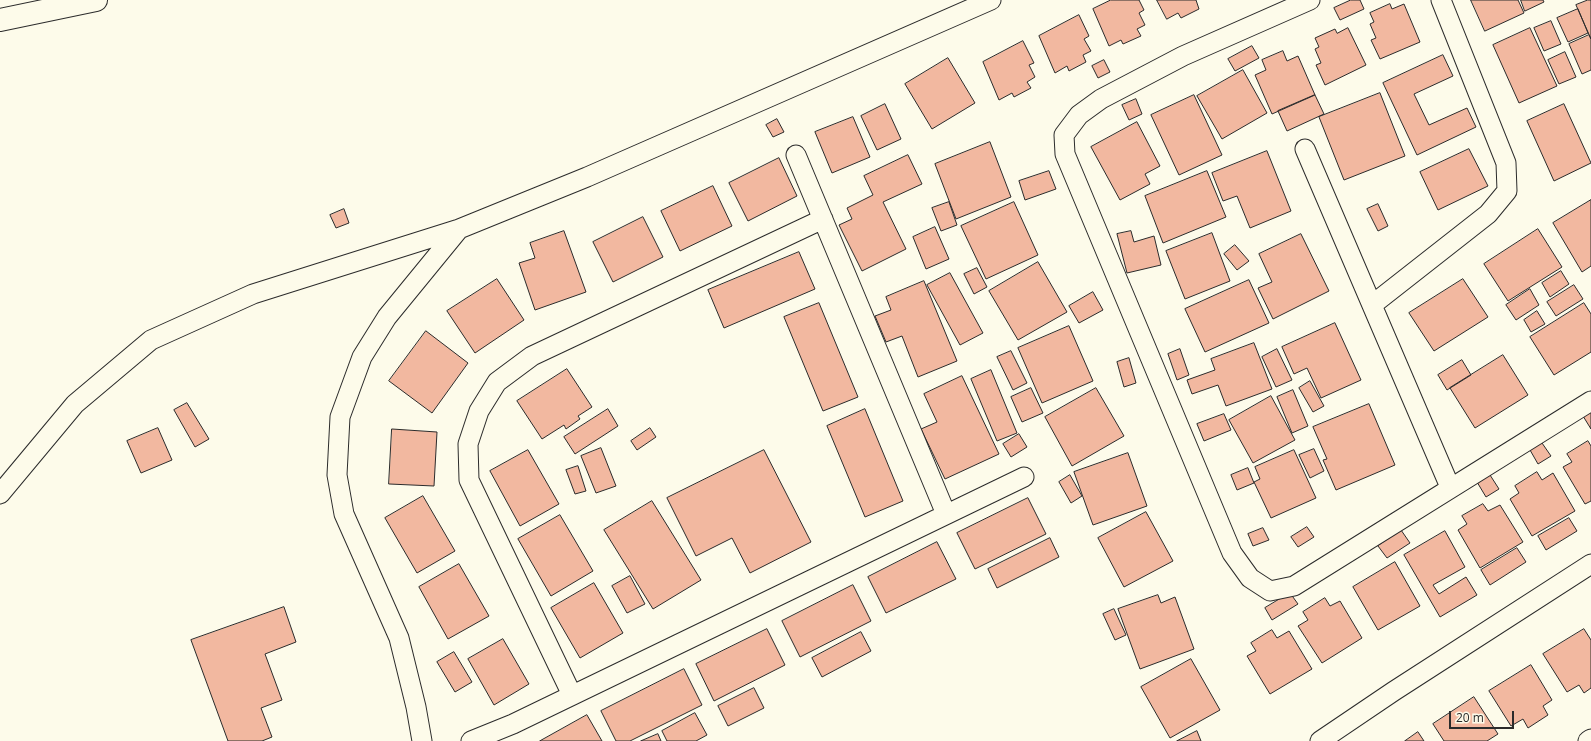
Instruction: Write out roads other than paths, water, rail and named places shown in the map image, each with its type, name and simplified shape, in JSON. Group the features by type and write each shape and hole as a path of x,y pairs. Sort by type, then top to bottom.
{"main road":[{"path":"0,20 96,0"}],"street":[{"path":"0,494 75,404 151,340 253,294 460,229 587,177 991,0"},
{"path":"1310,0 1183,56 1100,99 1079,115 1064,136 1065,154 1232,553 1250,578 1270,591 1294,586 1591,401"},
{"path":"1372,305 1488,214 1507,191 1506,162 1441,0"},
{"path":"1305,149 1450,488"},
{"path":"796,155 946,514"},
{"path":"572,695 469,480 468,444 479,411 497,382 532,356 823,219"},
{"path":"422,741 416,707 399,638 344,514 337,475 340,417 362,357 386,317 460,229"},
{"path":"471,741 513,724 1024,477"},
{"path":"1320,741 1394,691 1591,564"}]}
